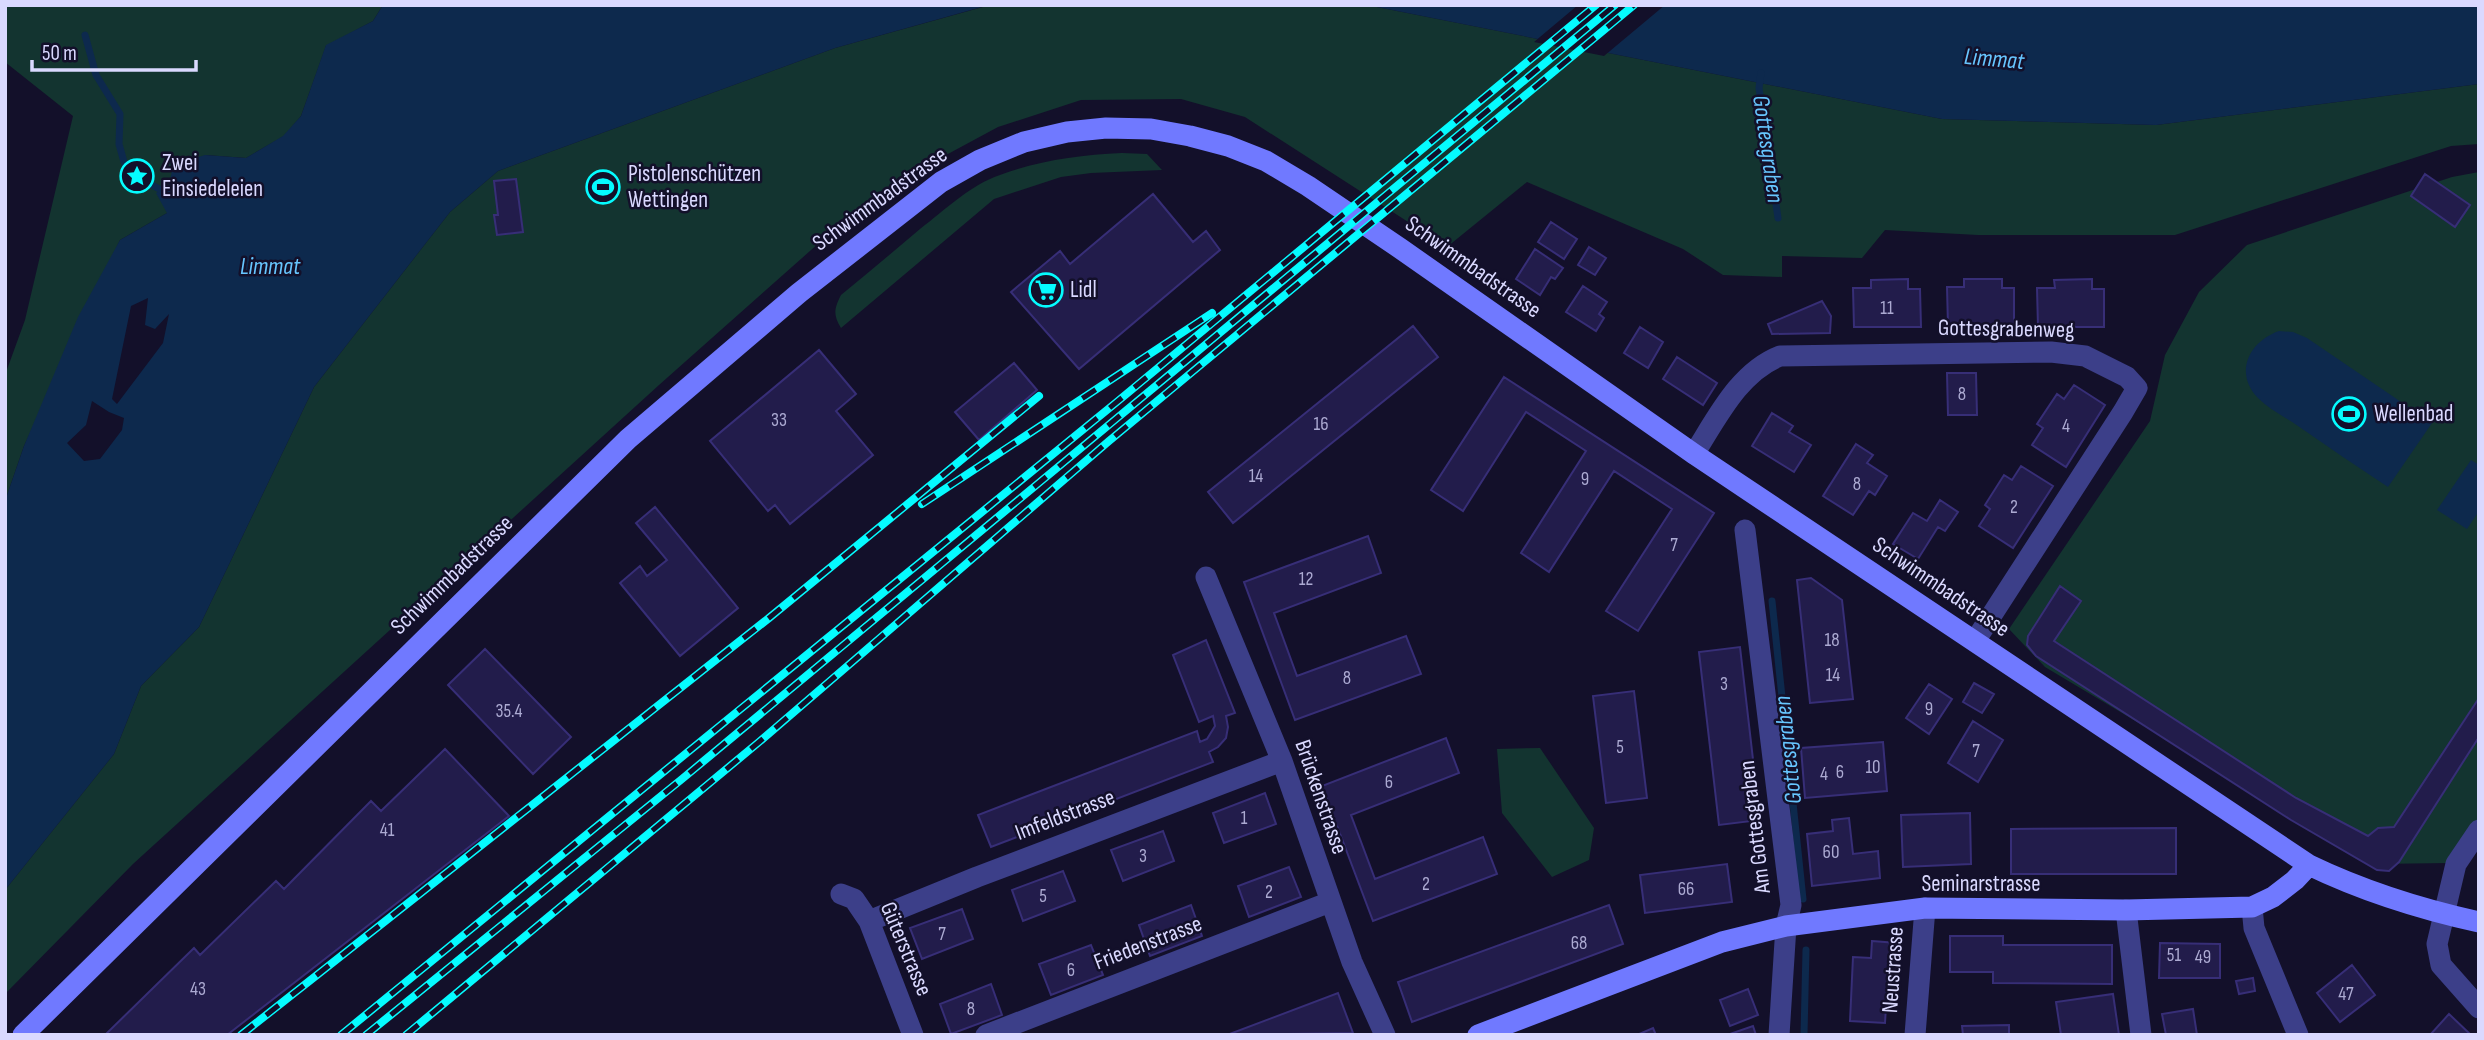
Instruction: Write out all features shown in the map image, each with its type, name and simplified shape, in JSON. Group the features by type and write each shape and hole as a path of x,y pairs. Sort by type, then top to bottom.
{"main road":[{"name":"Schwimmbadstrasse","path":"23,1035 628,439 799,293 942,182 980,160 1024,142 1067,132 1106,128 1150,129 1190,136 1228,146 1266,161 1401,248 1694,454 2309,864"},
{"name":"Seminarstrasse","path":"1478,1035 1722,942 1786,926 1924,908 2126,911 2252,907 2273,897 2295,880 2309,864"},
{"path":"2309,864 2376,894 2479,922"}],"street":[{"name":"Gottesgrabenweg","path":"1694,454 1737,389 1765,362 1780,356 2051,352 2085,356 2127,377 2137,388 2133,396 1975,641"},
{"name":"Am Gottesgraben","path":"1745,530 1791,905 1786,926 1779,1035"},
{"name":"Brückenstrasse","path":"1206,577 1282,761 1352,962 1385,1035"},
{"name":"Imfeldstrasse","path":"869,921 1282,761"},
{"path":"2479,830 2456,864 2437,944 2441,965 2479,1009"},
{"name":"Güterstrasse","path":"841,894 854,898 869,921 913,1035"},
{"name":"Friedenstrasse","path":"986,1035 1330,902"},
{"path":"2252,907 2254,928 2298,1035"},
{"name":"Neustrasse","path":"1915,1035 1924,908"},
{"path":"2126,911 2141,1035"}],"green space":[{"path":"5,5 383,5 373,21 326,46 301,116 284,136 246,158 205,155 167,213 120,240 24,446 5,501 5,375 25,320 73,116 5,62"},
{"path":"990,5 1367,5 1942,119 2156,125 2479,84 2479,144 2451,146 2175,235 1978,235 1885,230 1862,258 1782,256 1782,277 1723,275 1683,249 1527,182 1447,247 1245,117 1181,99 1081,100 998,127 909,175 855,211 659,385 133,864 5,994 5,890 114,754 141,686 199,627 314,387 450,212 498,171 835,48"},
{"path":"1122,153 1147,154 1162,170 1061,177 994,199 841,328 835,312 841,295 968,191 989,179 1045,162"},
{"path":"2479,172 2479,818 2449,863 2375,864 2045,667 2009,629 2150,421 2165,355 2199,292 2247,245 2452,177"},
{"path":"1540,748 1594,828 1589,860 1552,877 1502,813 1497,749"}],"water":[{"name":"Limmat","path":"383,5 989,5 835,48 498,171 450,212 314,387 199,627 141,686 114,754 5,890 5,501 24,446 78,317 120,240 167,213 156,193 169,186 173,165 205,155 246,158 283,136 301,116 326,45 373,21","holes":["148,298 145,325 155,329 169,314 163,343 117,404 112,399 131,306","92,401 124,418 122,430 100,459 84,461 67,443 86,425"]},
{"name":"Limmat","path":"1367,5 2479,5 2479,84 2156,125 1942,119"},
{"name":"Wellenbad","path":"2279,331 2293,332 2307,338 2432,423 2388,487 2267,406 2251,388 2246,368 2248,358 2260,342"},
{"path":"2471,460 2479,465 2479,511 2467,529 2437,510"}],"pier":[{"path":"1578,5 1665,5 1604,56 1534,42"}],"building":[{"path":"2425,174 2470,205 2455,227 2411,196"},
{"path":"516,179 523,232 497,235 494,215 498,215 494,181"},
{"path":"1153,194 1193,242 1206,231 1220,250 1079,369 1011,292 1060,251 1070,264"},
{"path":"1551,222 1577,239 1564,259 1538,242"},
{"path":"1589,247 1606,258 1595,275 1578,265"},
{"path":"1535,249 1563,268 1555,279 1551,277 1540,295 1516,279"},
{"path":"1908,279 1908,289 1920,289 1921,327 1854,327 1853,288 1871,288 1871,280"},
{"path":"1964,279 2002,279 2002,288 2014,288 2014,326 1948,326 1947,287 1964,287"},
{"path":"2092,279 2092,289 2104,289 2104,327 2038,327 2037,288 2055,288 2054,280"},
{"path":"1583,286 1607,302 1599,314 1604,318 1596,331 1566,312"},
{"path":"1822,301 1831,316 1830,333 1772,334 1768,324"},
{"path":"1413,326 1438,357 1233,523 1208,492"},
{"path":"1640,327 1663,342 1648,368 1624,353"},
{"path":"819,350 856,394 836,411 873,455 790,524 775,505 768,511 710,441"},
{"path":"1677,357 1717,383 1703,405 1663,379"},
{"path":"1014,363 1037,390 979,440 955,412"},
{"path":"1947,373 1976,373 1977,415 1948,415"},
{"path":"1504,377 1714,513 1638,631 1606,611 1672,509 1614,471 1549,572 1521,553 1586,451 1526,412 1463,511 1431,490"},
{"path":"2074,385 2105,405 2066,467 2032,445 2043,428 2037,424 2057,394 2064,399"},
{"path":"1772,413 1793,426 1789,432 1811,445 1794,472 1752,446"},
{"path":"1856,444 1873,455 1867,463 1887,476 1875,495 1869,491 1853,515 1823,496"},
{"path":"2021,466 2053,486 2013,548 1979,526 1990,509 1985,505 2004,475 2012,480"},
{"path":"1940,500 1958,512 1945,531 1938,527 1918,559 1893,544 1913,513 1927,521"},
{"path":"655,507 738,608 680,656 620,583 640,566 647,576 667,560 636,523"},
{"path":"1368,536 1381,573 1274,613 1297,676 1406,636 1421,674 1295,720 1244,582"},
{"path":"1811,578 1842,600 1853,699 1810,703 1797,580"},
{"path":"2060,586 2081,601 2054,641 2296,798 2368,836 2378,828 2394,827 2479,698 2479,737 2399,862 2389,871 2377,870 2291,820 2036,656 2027,645 2028,636"},
{"path":"1206,640 1235,713 1226,716 1226,738 1209,752 1213,762 991,847 978,815 1197,731 1200,742 1207,739 1215,726 1213,716 1199,722 1173,655"},
{"path":"1740,647 1760,820 1719,825 1699,652"},
{"path":"485,649 571,737 533,774 448,685"},
{"path":"1974,683 1994,694 1982,713 1963,702"},
{"path":"1929,684 1952,699 1929,734 1906,718"},
{"path":"1634,691 1647,798 1606,803 1593,696"},
{"path":"1973,721 2003,740 1978,782 1948,763"},
{"path":"1446,738 1459,773 1351,815 1375,879 1483,837 1497,874 1373,921 1322,786"},
{"path":"1883,742 1887,791 1805,798 1801,748"},
{"path":"445,749 509,816 227,1035 105,1035 194,948 200,955 276,881 284,889 371,801 381,811"},
{"path":"1265,793 1276,824 1224,843 1213,813"},
{"path":"1970,813 1971,864 1903,867 1901,815"},
{"path":"1849,818 1853,854 1878,851 1880,878 1812,886 1807,834 1833,831 1832,820"},
{"path":"2176,828 2176,874 2011,874 2011,829"},
{"path":"1163,831 1174,861 1123,881 1111,850"},
{"path":"1727,864 1732,902 1645,913 1640,875"},
{"path":"1289,867 1301,897 1249,917 1238,886"},
{"path":"1063,871 1075,901 1023,921 1012,890"},
{"path":"1191,905 1202,936 1150,956 1139,925"},
{"path":"1609,905 1623,944 1412,1022 1398,982"},
{"path":"962,909 973,939 922,959 910,928"},
{"path":"1950,936 2003,936 2003,945 2112,945 2112,984 1993,983 1993,972 1950,972"},
{"path":"1872,941 1897,943 1896,973 1888,973 1885,1023 1850,1021 1853,957 1871,958"},
{"path":"2160,943 2220,944 2220,978 2159,978"},
{"path":"1091,945 1103,975 1051,995 1039,964"},
{"path":"2352,965 2375,995 2340,1022 2317,993"},
{"path":"2253,978 2255,991 2239,994 2236,981"},
{"path":"991,984 1002,1015 951,1034 940,1004"},
{"path":"1748,989 1758,1015 1730,1026 1720,1000"},
{"path":"1338,993 1353,1033 1227,1035"},
{"path":"2113,994 2119,1035 2061,1035 2056,1002"},
{"path":"2193,1009 2197,1035 2166,1035 2162,1014"},
{"path":"2449,1014 2471,1035 2430,1035"},
{"path":"2009,1025 2009,1035 1963,1035 1962,1026"},
{"path":"1753,1026 1756,1035 1730,1035 1730,1034"},
{"path":"1653,1028 1656,1035 1637,1035"}],"waterway":[{"path":"85,35 96,75 120,114 119,144 124,162 138,177 168,194"},
{"name":"Gottesgraben","path":"1761,73 1759,88 1778,218"},
{"name":"Gottesgraben","path":"1772,601 1803,899"},
{"name":"Gottesgraben","path":"1804,1035 1806,950"}],"railway":[{"path":"341,1035 1118,401 1596,5"},
{"path":"366,1035 682,779 1615,5"},
{"path":"406,1035 759,742 1109,441 1634,5"},
{"path":"922,504 1212,313"},
{"path":"241,1035 769,618 1039,396"}],"place":[{"name":"Zwei Einsiedeleien","path":"137,176"},
{"name":"Pistolenschützen Wettingen","path":"603,187"},
{"name":"Lidl","path":"1046,290"},
{"name":"Wellenbad","path":"2349,414"}]}
